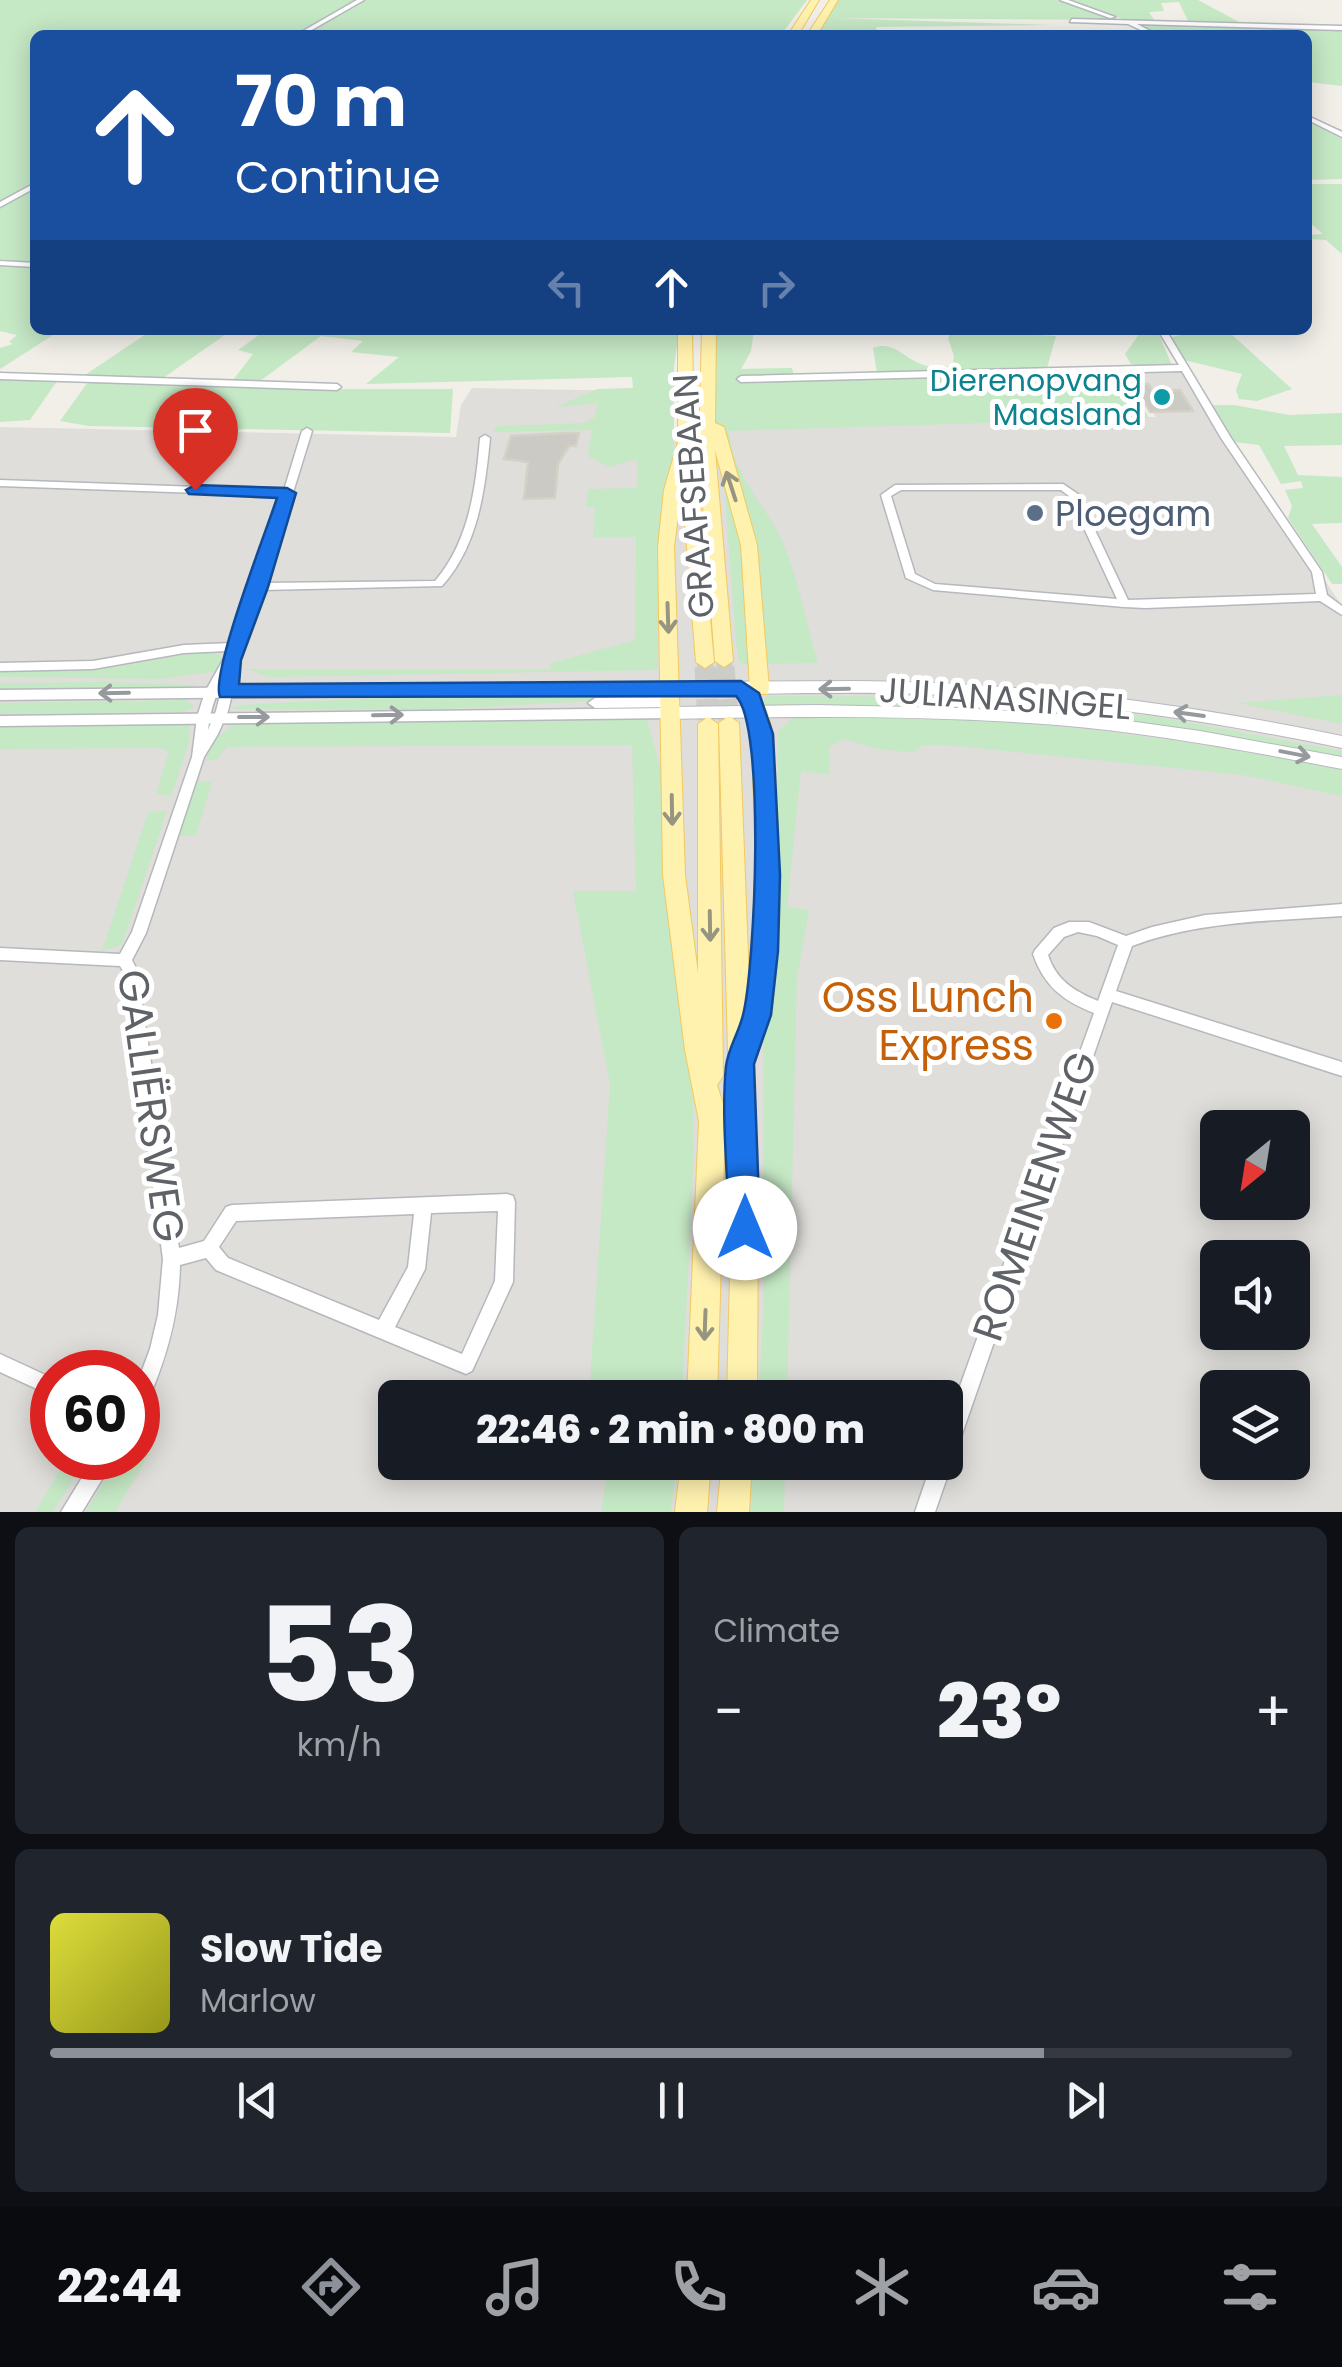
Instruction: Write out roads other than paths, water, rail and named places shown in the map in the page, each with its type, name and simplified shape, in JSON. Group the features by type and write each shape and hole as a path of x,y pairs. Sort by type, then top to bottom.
{"main road":[{"path":"796,30 816,0"},
{"path":"815,30 834,0"},
{"name":"GRAAFSEBAAN","path":"685,335 686,442 705,662"},
{"name":"GRAAFSEBAAN","path":"709,335 709,482 724,662"},
{"path":"707,402 749,545 753,697 762,734 767,857 765,951 757,1015 740,1064"},
{"path":"686,442 672,490 666,547 674,875 697,1050 712,1123"},
{"name":"JULIANASINGEL","path":"670,701 916,688 1014,693 1198,715 1342,742"},
{"path":"670,701 753,697"},
{"name":"JULIANASINGEL","path":"753,697 1060,720 1231,742 1342,763"},
{"path":"703,1380 712,1123 718,723 745,1194 742,1380"},
{"path":"691,1512 694,1480"},
{"path":"733,1512 735,1480"}],"street":[{"path":"308,30 361,0"},
{"path":"1064,0 1144,30"},
{"path":"1072,21 1342,28"},
{"path":"1312,120 1342,135"},
{"path":"0,205 30,188"},
{"path":"0,262 30,265"},
{"path":"1165,335 1226,438 1317,572 1322,597"},
{"path":"741,379 1184,368"},
{"path":"0,376 336,386"},
{"name":"GALLIËRSWEG","path":"160,1355 171,1299 172,1259 130,970 124,960 139,933 210,717 258,587 307,431"},
{"path":"258,587 438,584 452,572 482,484 484,438"},
{"path":"0,483 287,493"},
{"path":"1124,603 1073,494 1063,486 898,487 886,495 910,576 933,587 1124,603 1322,597 1342,611"},
{"path":"0,667 93,664 184,649 233,654"},
{"path":"0,694 219,692 670,701"},
{"path":"0,720 502,713 670,701"},
{"path":"1342,910 1195,922 1156,929 1126,942 1090,927 1069,926 1053,934 1040,954 1047,978 1074,998 1104,1002 1342,1069"},
{"path":"1104,1002 1126,942"},
{"path":"0,954 124,960"},
{"name":"ROMEINENWEG","path":"963,1403 1104,1002"},
{"path":"172,1259 209,1248 232,1213 507,1202 504,1282 466,1365 222,1264 209,1248"},
{"path":"384,1330 416,1269 424,1206"},
{"path":"0,1363 30,1377"},
{"path":"72,1512 91,1480"},
{"path":"925,1512 936,1480"}],"tunnel":[{"path":"724,661 725,669"},
{"path":"705,662 705,667"},
{"path":"705,667 708,724"},
{"path":"724,667 729,723"}],"place":[{"name":"Dierenopvang Maasland","path":"1162,397"},
{"name":"Ploegam","path":"1035,513"},
{"name":"Oss Lunch Express","path":"1054,1021"}]}
